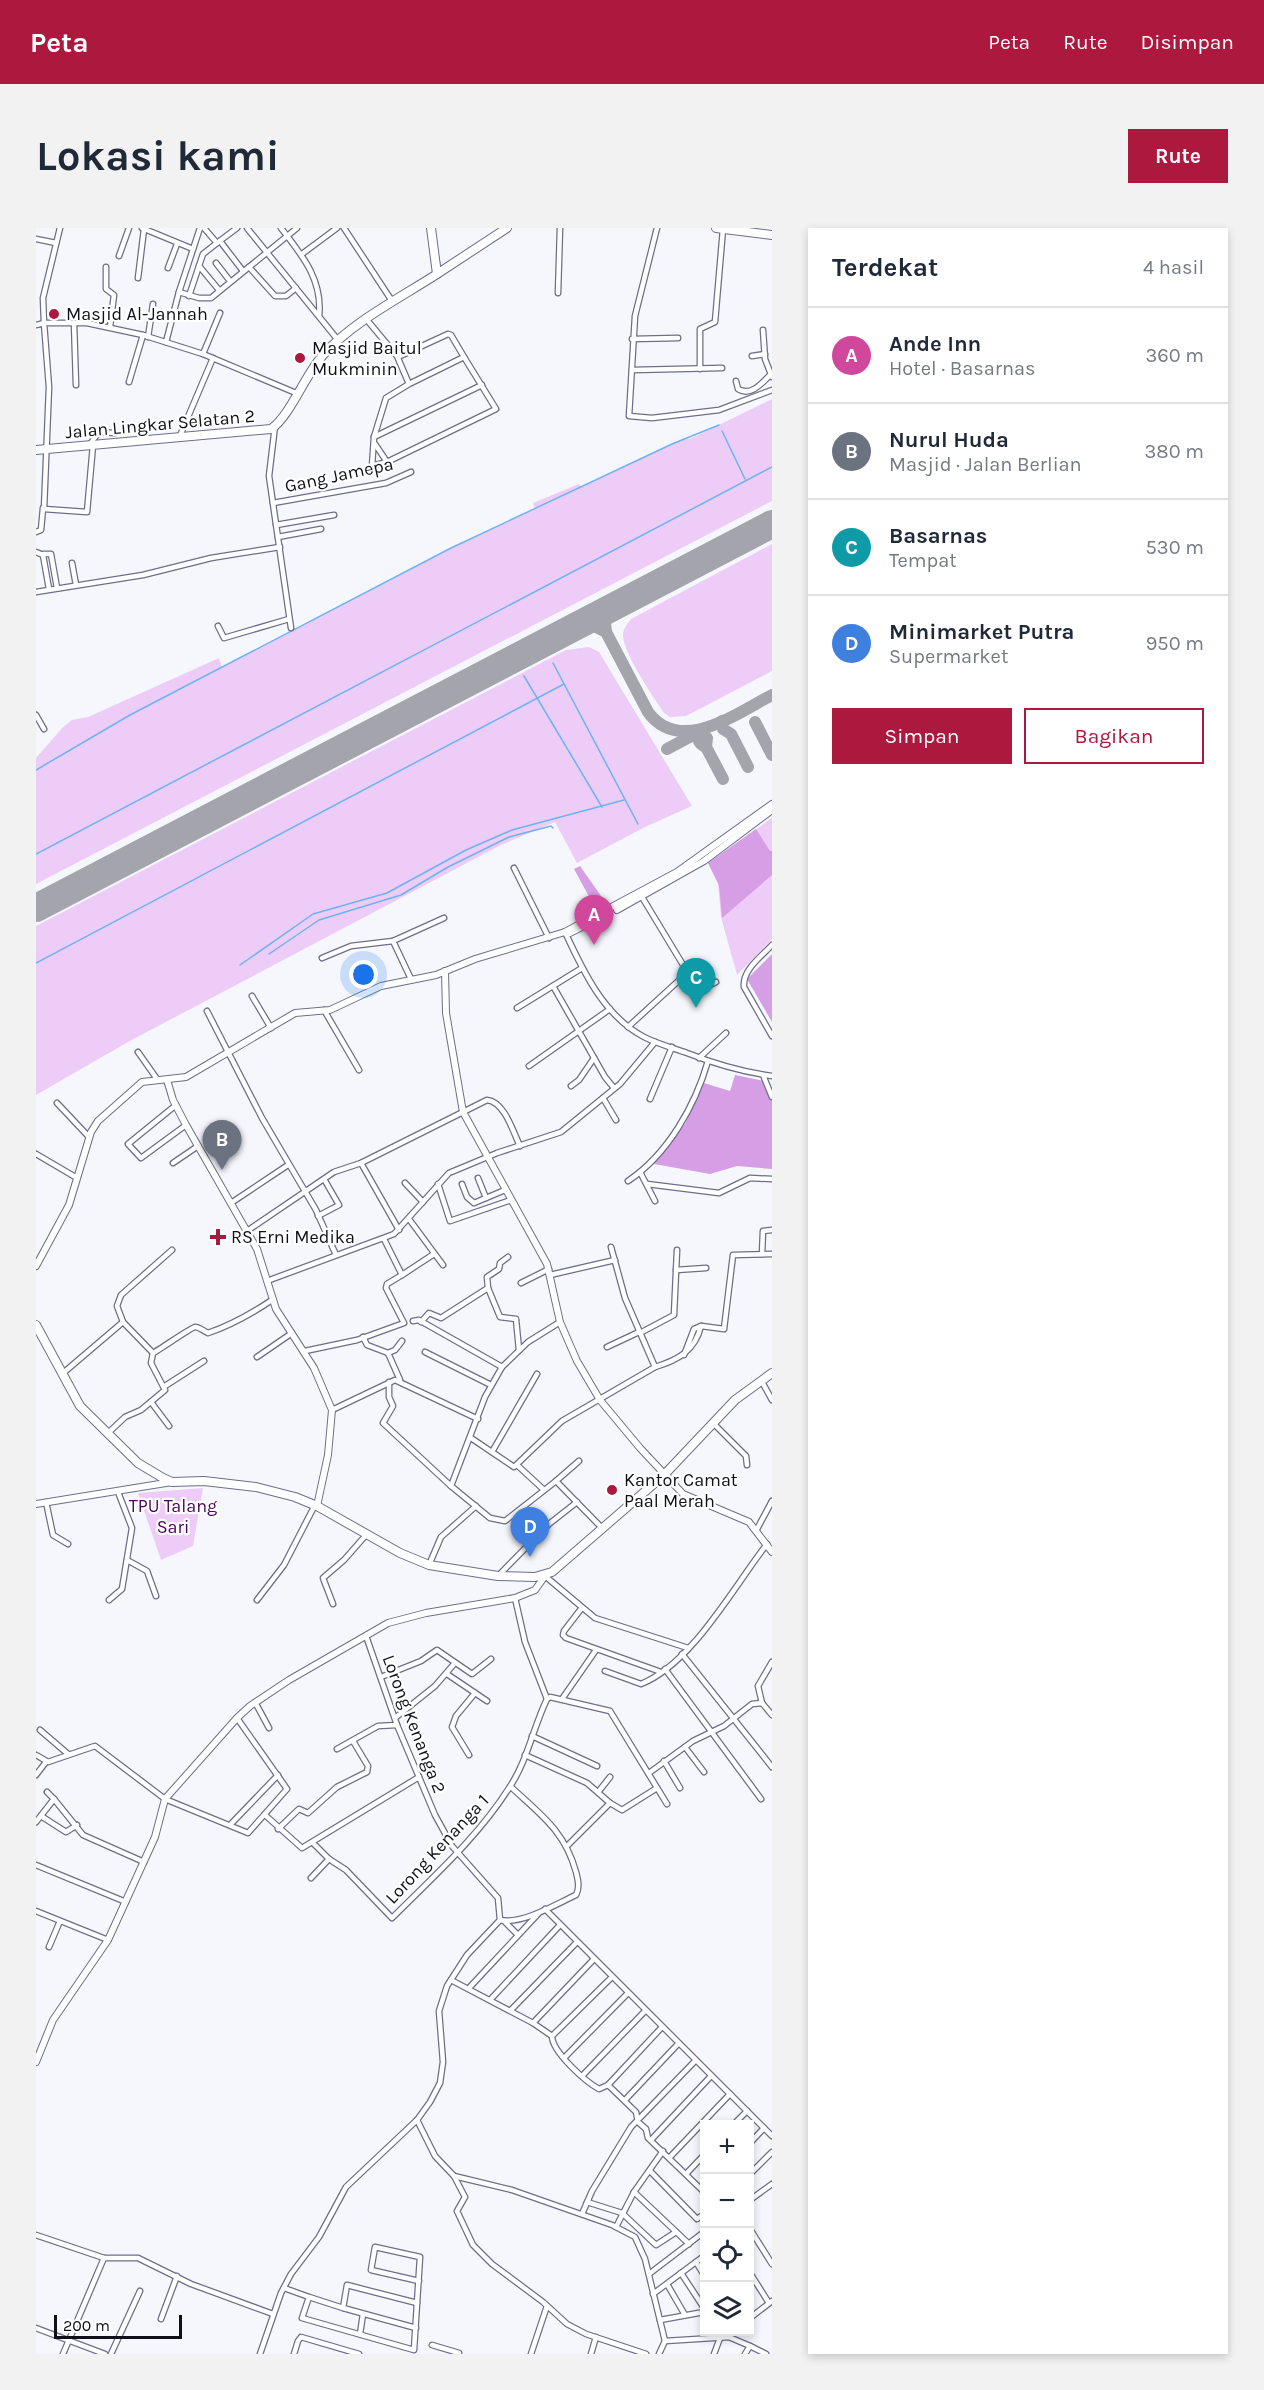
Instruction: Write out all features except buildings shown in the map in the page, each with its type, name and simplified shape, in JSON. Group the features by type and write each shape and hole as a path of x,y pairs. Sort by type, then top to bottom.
{"highway":[{"path":"431,228 437,274"},
{"name":"Jalan Lingkar Selatan 2","path":"36,450 257,432 275,426 324,354 338,340 437,274"},
{"path":"37,1331 80,1406 138,1463 172,1482 204,1481 261,1487 316,1505 366,1535 429,1565 498,1576 544,1576 560,1566 664,1475 735,1400 772,1373"}],"main road":[{"path":"437,274 507,228"},
{"path":"719,229 772,234"}],"street":[{"path":"36,532 41,528 48,450 49,387 43,298 60,229 52,228"},
{"path":"119,256 129,228"},
{"path":"138,278 143,228 193,249"},
{"path":"166,342 179,292 202,228 218,242 243,272"},
{"path":"225,228 230,233"},
{"path":"189,296 203,254 237,228"},
{"path":"247,228 338,340"},
{"path":"281,228 310,268 319,294 319,317"},
{"path":"179,292 189,296 211,298 297,228"},
{"path":"302,254 337,228"},
{"path":"344,228 393,303"},
{"path":"558,293 560,228"},
{"path":"657,228 635,316 628,415 635,418 718,410 772,390"},
{"path":"700,369 701,327 715,322 719,229"},
{"path":"36,238 56,243"},
{"path":"168,268 177,244"},
{"path":"216,262 230,281"},
{"path":"199,266 219,290"},
{"path":"106,267 106,289 114,294 110,327"},
{"path":"249,267 275,296 286,296 296,288"},
{"path":"129,382 146,336 153,304"},
{"path":"203,354 220,313"},
{"path":"367,320 398,357 409,384"},
{"path":"74,323 76,385"},
{"path":"36,325 74,323 110,327 146,336 203,354 296,393"},
{"path":"736,381 740,391 746,392 755,389 771,376 765,354 763,330"},
{"path":"398,357 448,334 451,335 495,406 495,410 387,462 372,466 374,436 386,398 464,357"},
{"path":"632,339 678,338"},
{"path":"752,356 765,354"},
{"path":"179,438 213,358"},
{"path":"632,370 722,368"},
{"path":"374,436 482,385"},
{"path":"275,426 269,476 291,628"},
{"path":"43,508 87,512 91,446 99,432 115,433"},
{"path":"374,443 387,462"},
{"name":"Gang Jamepa","path":"273,503 386,483 411,472"},
{"path":"276,525 334,515"},
{"path":"278,537 321,529"},
{"path":"36,592 280,547"},
{"path":"36,552 51,554 57,588"},
{"path":"43,554 49,589"},
{"path":"72,563 75,585"},
{"path":"218,626 224,638 290,619"},
{"path":"36,715 44,729"},
{"path":"37,1264 66,1213 89,1137 98,1121 142,1082 186,1077 295,1013 324,1011 345,1004 381,986 445,971 565,932 678,874 772,804"},
{"path":"565,932 570,933 642,897 772,810"},
{"path":"514,868 549,938"},
{"path":"642,897 687,973 700,990 716,982"},
{"path":"322,958 351,946 393,941 423,925 444,918"},
{"path":"565,932 582,968 610,1009 628,1027 655,1042 699,1058 772,1076"},
{"path":"393,941 411,979"},
{"path":"772,945 747,972 744,987 772,1036"},
{"path":"517,1008 582,968"},
{"path":"445,971 446,1013 463,1112 505,1190 538,1244 549,1272 560,1322 577,1361 600,1400 664,1475 691,1499 749,1522 772,1552"},
{"path":"628,1027 687,973"},
{"path":"553,986 614,1088"},
{"path":"252,996 271,1028"},
{"path":"529,1066 610,1009"},
{"path":"207,1011 288,1165 318,1216 336,1255"},
{"path":"324,1011 359,1070"},
{"path":"699,1058 726,1033"},
{"path":"267,1281 384,1239 399,1230 453,1170 561,1132 614,1088 655,1042"},
{"path":"650,1099 672,1047"},
{"path":"138,1052 157,1079"},
{"path":"571,1086 579,1080 594,1058"},
{"path":"627,1181 640,1172 683,1120 694,1102 708,1061"},
{"path":"763,1075 772,1096"},
{"path":"167,1080 186,1125 263,1261 272,1300 305,1351 332,1410 328,1455 316,1505 284,1565 257,1600"},
{"path":"603,1098 616,1120"},
{"path":"247,1231 324,1179 487,1100 493,1101 504,1113 520,1146"},
{"path":"57,1103 89,1137"},
{"path":"176,1105 128,1144 141,1158 186,1125"},
{"path":"173,1163 198,1146"},
{"path":"36,1154 77,1178"},
{"path":"361,1163 399,1230"},
{"path":"231,1203 288,1165"},
{"path":"640,1172 655,1201"},
{"path":"478,1178 486,1198"},
{"path":"647,1184 719,1193 750,1178 772,1179"},
{"path":"318,1216 339,1205 324,1179"},
{"path":"405,1183 423,1202"},
{"path":"438,1184 450,1221 511,1200"},
{"path":"462,1184 471,1203 505,1190"},
{"path":"409,1219 443,1265"},
{"path":"762,1254 763,1232 772,1230"},
{"path":"384,1239 402,1275"},
{"path":"611,1247 625,1298 655,1367"},
{"path":"153,1353 123,1322 117,1311 121,1295 172,1250"},
{"path":"607,1347 674,1315 677,1250"},
{"path":"305,1351 363,1337 404,1323 386,1288 387,1284 434,1254"},
{"path":"471,1438 511,1467 517,1465 562,1421 655,1367 684,1355 693,1347 701,1326 721,1329 725,1327 733,1255 772,1254"},
{"path":"508,1257 487,1277 488,1288 500,1317 516,1319 519,1350"},
{"path":"521,1283 549,1272 615,1260"},
{"path":"676,1270 706,1268"},
{"path":"421,1322 429,1313 441,1318 488,1288"},
{"path":"153,1353 178,1340 189,1329 195,1327 208,1333 246,1318 272,1300"},
{"path":"413,1321 421,1322 502,1367"},
{"path":"62,1374 123,1322"},
{"path":"451,1486 491,1385 502,1367 519,1350 560,1322"},
{"path":"257,1357 292,1333"},
{"path":"363,1337 367,1345 388,1353 395,1350 402,1341"},
{"path":"425,1352 491,1385"},
{"path":"153,1353 151,1363 165,1386"},
{"path":"388,1353 400,1380"},
{"path":"106,1434 125,1417 163,1393 165,1386 204,1361"},
{"path":"492,1452 537,1374"},
{"path":"332,1410 388,1382 400,1380 478,1419"},
{"path":"761,1380 772,1400"},
{"path":"388,1382 388,1397 393,1406 383,1423 451,1486 490,1518 508,1520 579,1461"},
{"path":"151,1402 170,1426"},
{"path":"713,1423 746,1456 747,1465"},
{"path":"517,1465 543,1489"},
{"path":"556,1481 603,1529"},
{"path":"36,1504 172,1482"},
{"path":"109,1600 122,1589 132,1528 118,1492"},
{"path":"756,1531 772,1501"},
{"path":"46,1502 53,1535 68,1544"},
{"path":"498,1576 549,1524 578,1502"},
{"path":"429,1565 441,1537 476,1506"},
{"path":"333,1604 323,1578 344,1560 366,1535"},
{"path":"605,1671 641,1684 663,1670 688,1648 766,1544"},
{"path":"127,1560 147,1571 156,1596"},
{"path":"36,2062 53,2020 108,1940 144,1862 165,1799 237,1718 255,1702 366,1636 401,1618 515,1598 535,1590 544,1576 581,1609 595,1618 688,1648"},
{"path":"515,1598 525,1642 547,1700 550,1697 562,1699 610,1711 667,1804"},
{"path":"581,1609 562,1635 596,1650 663,1670 761,1799"},
{"name":"Lorong Kenanga 2","path":"366,1636 397,1725 435,1815 457,1852 498,1898 502,1920"},
{"path":"381,1677 421,1661 437,1650 454,1664 472,1674 491,1659"},
{"path":"562,1699 596,1650"},
{"path":"682,1654 772,1767"},
{"path":"772,1662 758,1686 762,1703 772,1715"},
{"path":"395,1718 419,1701 454,1664"},
{"path":"447,1674 487,1701"},
{"path":"470,1755 452,1727 456,1716 475,1693"},
{"name":"Lorong Kenanga 1","path":"329,1859 346,1870 392,1918 457,1852 511,1787 547,1700"},
{"path":"255,1702 269,1728"},
{"path":"649,1773 685,1747 735,1719 752,1704 762,1703"},
{"path":"36,1775 46,1762 89,1746 97,1747 165,1799 248,1833 287,1790 237,1718"},
{"path":"337,1749 378,1726 397,1725"},
{"path":"40,1730 68,1754"},
{"path":"532,1736 597,1767"},
{"path":"278,1829 299,1809 308,1813 337,1787 367,1772 368,1766 353,1741"},
{"path":"685,1747 704,1772"},
{"path":"36,1755 46,1762"},
{"path":"525,1755 599,1791 610,1803 622,1810 657,1788"},
{"path":"664,1761 680,1788"},
{"path":"230,1825 278,1775"},
{"path":"265,1815 300,1848 313,1843 376,1801 419,1778"},
{"path":"599,1791 610,1778"},
{"path":"469,1988 538,1914 578,1892 578,1880 568,1845 554,1827 511,1787"},
{"path":"47,1792 77,1825 82,1834 144,1862"},
{"path":"36,1822 54,1799"},
{"path":"568,1845 610,1803"},
{"path":"40,1816 66,1832 77,1825"},
{"path":"311,1878 329,1859 313,1843"},
{"path":"36,1865 126,1902"},
{"path":"545,1909 772,2136"},
{"path":"36,1911 108,1940"},
{"path":"260,2354 284,2288 319,2237 346,2187 417,2120 440,2083 443,2062 439,2011 451,1980 467,1955 502,1920 538,1914"},
{"path":"502,1920 518,1935"},
{"path":"49,1947 60,1921"},
{"path":"491,1999 560,1925"},
{"path":"511,2010 577,1942"},
{"path":"533,2023 594,1959"},
{"path":"552,2036 612,1977"},
{"path":"451,1980 511,2010 552,2036 553,2044 564,2058 597,2089 608,2085 662,2027"},
{"path":"564,2058 628,1994"},
{"path":"582,2076 645,2011"},
{"path":"625,2100 678,2044"},
{"path":"582,2214 586,2202 637,2120 695,2061"},
{"path":"651,2140 711,2076"},
{"path":"608,2085 636,2112 637,2120 651,2140 700,2187"},
{"path":"670,2157 730,2094"},
{"path":"738,2120 747,2111"},
{"path":"417,2120 435,2156 454,2176 465,2197 457,2211 473,2245 503,2275 547,2306 567,2324 596,2337 646,2354"},
{"path":"754,2139 764,2128"},
{"path":"616,2227 634,2192 663,2151"},
{"path":"754,2170 772,2152"},
{"path":"686,2174 700,2160"},
{"path":"650,2171 697,2219 700,2217"},
{"path":"454,2176 513,2190 616,2227 635,2237 649,2274 665,2341 658,2354"},
{"path":"754,2197 772,2184"},
{"path":"634,2192 689,2244"},
{"path":"586,2202 622,2213 656,2245 676,2232"},
{"path":"754,2235 772,2264"},
{"path":"36,2236 104,2258 138,2258 191,2284 273,2314"},
{"path":"649,2274 700,2236"},
{"path":"309,2297 302,2318 414,2350 416,2328 417,2303 419,2281 420,2257 375,2247 371,2270 419,2281"},
{"path":"63,2354 104,2258"},
{"path":"653,2294 700,2259"},
{"path":"696,2262 700,2268"},
{"path":"681,2273 700,2302"},
{"path":"161,2319 177,2276"},
{"path":"754,2279 771,2302 754,2316"},
{"path":"667,2284 685,2315"},
{"path":"343,2308 347,2285 417,2303"},
{"path":"284,2288 343,2308 416,2328"},
{"path":"111,2354 140,2291"},
{"path":"281,2294 298,2294"},
{"path":"531,2354 547,2306"},
{"path":"660,2320 700,2311"},
{"path":"360,2334 363,2314"},
{"path":"36,2328 105,2354"},
{"path":"294,2354 298,2341 302,2337 359,2354"},
{"path":"591,2354 596,2337"},
{"path":"665,2341 729,2337 766,2354"},
{"path":"714,2354 720,2338"},
{"path":"432,2345 459,2353"},
{"path":"625,2354 627,2346"},
{"path":"745,2354 750,2346"},
{"path":"437,2354 440,2347"}],"green space":[{"path":"772,399 772,501 36,884 36,758 72,720 88,717 219,658 222,667 451,548 535,509 533,503 579,484 581,487 685,438 690,439"},
{"path":"772,544 772,671 686,716 670,717 664,713 646,686 628,653 623,636 625,627 631,619"},
{"path":"589,647 599,652 692,806 645,827 577,863 555,822 501,845 128,1042 36,1095 36,926 566,650"},
{"path":"772,818 772,939 737,975 721,917 718,884 708,863"},
{"name":"TPU Talang Sari","path":"203,1488 193,1546 161,1560 138,1493"}],"shaded area":[{"path":"756,829 772,851 772,875 722,918 719,885 708,863"},
{"path":"580,866 606,903 607,908 598,913 574,869"},
{"path":"772,954 772,1022 747,979"},
{"path":"735,1075 764,1081 772,1099 772,1169 737,1166 710,1174 654,1164 685,1124 704,1083 730,1091"}],"waterway":[{"path":"36,770 130,715 451,548 672,444 719,425"},
{"path":"722,431 745,479"},
{"path":"36,854 772,467"},
{"path":"553,663 638,824"},
{"path":"524,676 602,807"},
{"path":"36,963 564,684"},
{"path":"240,965 313,914 387,893 466,850 512,830 624,800"},
{"path":"269,954 319,920 401,895 448,867 509,837 551,826 553,828"}],"taxiway":[{"path":"606,632 605,622 613,607"},
{"path":"582,623 606,632 648,712 661,725 676,730 692,731 709,727 772,695"},
{"path":"722,721 723,729 731,734 748,767"},
{"path":"755,722 772,755"},
{"path":"667,749 697,733 701,730 707,738 706,747 700,743 698,739 698,736 697,734 697,731"},
{"path":"706,747 723,779"}],"runway":[{"path":"36,908 772,524"}],"place":[{"name":"Masjid Al-Jannah","path":"54,314"},
{"name":"Masjid Baitul Mukminin","path":"300,358"},
{"name":"Ande Inn","path":"594,945"},
{"name":"Basarnas","path":"696,1008"},
{"name":"Nurul Huda","path":"222,1170"},
{"name":"RS Erni Medika","path":"218,1237"},
{"name":"Kantor Camat Paal Merah","path":"612,1490"},
{"name":"Minimarket Putra","path":"530,1557"}]}
